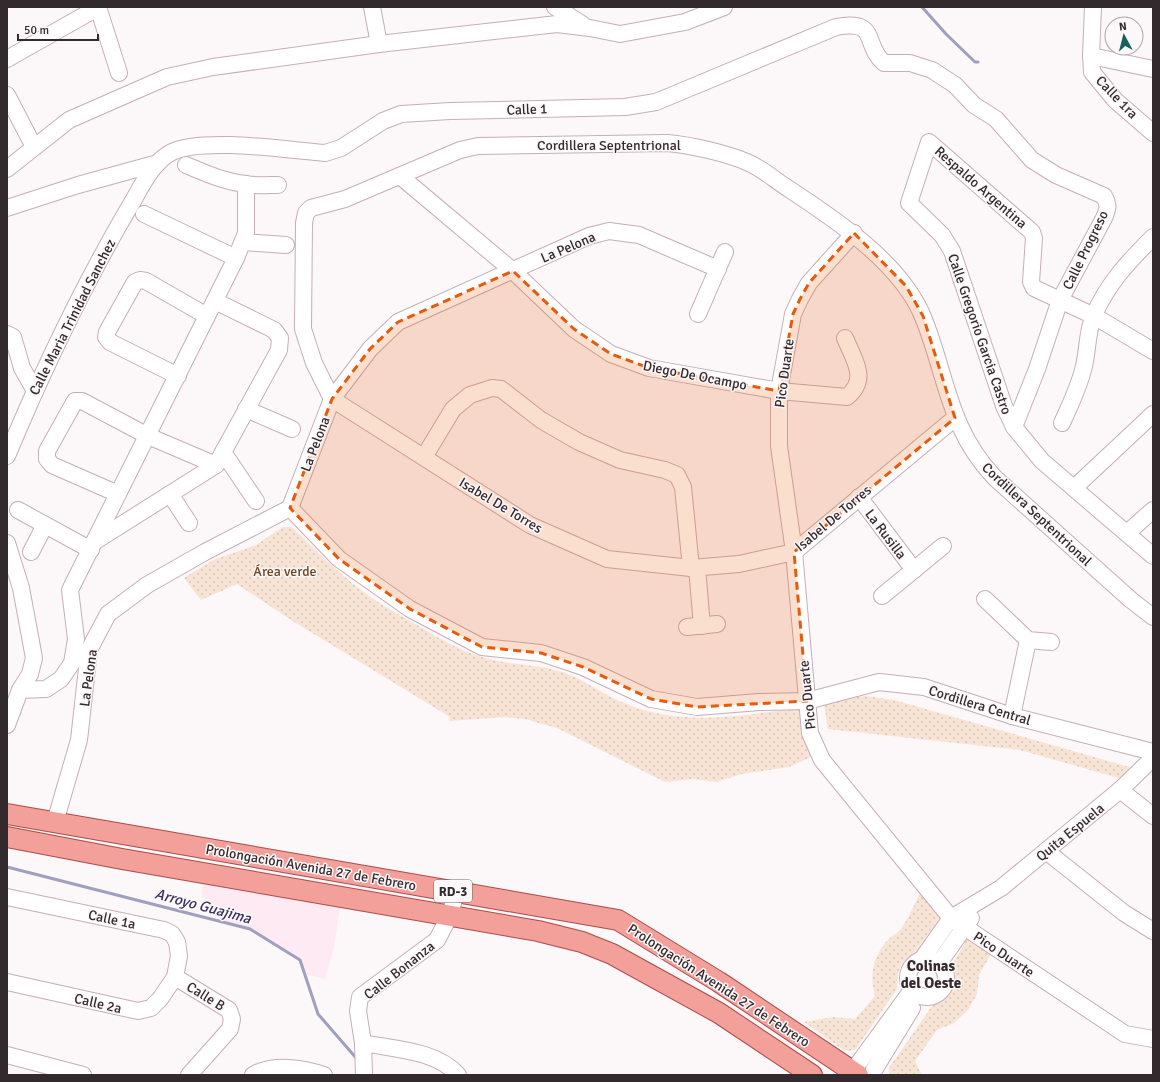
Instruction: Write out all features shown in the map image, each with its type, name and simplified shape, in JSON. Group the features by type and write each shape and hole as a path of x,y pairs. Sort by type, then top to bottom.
{"main road":[{"name":"Prolongación Avenida 27 de Febrero","path":"7,814 126,836 618,920 719,982 858,1074"},
{"path":"122,859 126,836"},
{"name":"Prolongación Avenida 27 de Febrero","path":"7,837 122,859 538,931 582,942 612,954 719,1013 812,1075"}],"street":[{"path":"7,59 98,7 119,73"},
{"path":"372,7 380,44"},
{"path":"555,7 590,28"},
{"path":"7,170 69,120 167,77 213,67 380,44 557,24 590,28 620,34 685,22 724,7"},
{"name":"Calle 1ra","path":"1093,8 1091,56 1092,72 1115,100 1153,133"},
{"name":"Calle 1","path":"158,163 172,152 199,145 325,153 341,148 383,121 401,114 450,111 625,107 656,102 836,27 850,24 861,27 870,34 877,57"},
{"path":"1091,56 1153,69"},
{"name":"Calle Progreso","path":"877,57 884,63 910,64 932,70 955,85 974,105 996,119 1032,160 1056,174 1104,196 1108,208 1060,300 1037,369 1014,427"},
{"path":"7,95 34,147"},
{"name":"Respaldo Argentina","path":"929,142 1032,232 1034,238 1032,286 1094,316 1153,351"},
{"name":"Calle Gregorio Garcia Castro","path":"929,142 909,203 942,235 952,251 1004,406 1014,427 1042,461 1153,556"},
{"name":"Cordillera Septentrional","path":"400,176 460,150 478,146 667,143 691,146 749,163 854,233 906,286 923,316 955,418 982,465 1131,600 1153,617"},
{"path":"7,208 78,185 158,163"},
{"name":"Calle Maria Trinidad Sanchez","path":"7,456 35,391 95,266 146,180 158,163"},
{"path":"186,165 220,179 246,184 278,185"},
{"path":"332,399 314,363 303,329 304,223 306,213 311,208 345,199 400,176"},
{"name":"Diego De Ocampo","path":"400,176 513,271 574,329 611,354 648,368 779,392 847,397 854,391 859,382 858,370 845,338"},
{"path":"20,690 46,689 60,678 72,663 76,639 70,590 178,376 243,242 247,224 246,184"},
{"path":"144,214 236,258"},
{"name":"La Pelona","path":"55,822 79,740 89,650 108,614 147,585 205,552 290,508 332,399 370,349 398,322 589,236 609,231 639,235 718,269"},
{"name":"Pico Duarte","path":"854,233 809,283 800,299 793,314 779,392 779,446 794,552 810,732 822,760 951,918 1126,1034 1153,1039"},
{"path":"1062,423 1084,367 1088,336 1094,316 1107,289 1123,267 1153,237"},
{"path":"243,242 286,245"},
{"path":"698,314 725,252"},
{"path":"178,376 110,342 106,337 107,332 135,282 140,280 146,281 207,316"},
{"path":"92,546 170,494 219,458 279,350 280,338 274,330 215,301"},
{"path":"7,320 10,335 22,368 35,391"},
{"path":"424,457 453,408 470,395 492,388 501,389 541,420 579,442 620,460 665,470 677,475 683,487 702,626"},
{"name":"Isabel De Torres","path":"332,399 530,525 606,559 694,568 739,564 794,552 955,418"},
{"path":"118,494 52,465 47,459 47,451 75,401 82,401 148,436 219,458 256,501"},
{"path":"246,409 292,429"},
{"path":"1074,488 1153,414"},
{"path":"170,494 190,523"},
{"name":"La Rusilla","path":"859,497 914,570"},
{"name":"Cordillera Central","path":"290,508 339,559 410,609 482,647 541,652 583,667 651,699 698,707 759,702 807,701 879,682 924,687 1012,716 1153,752"},
{"path":"18,510 45,525 92,546"},
{"path":"1127,533 1153,510"},
{"path":"31,552 45,525"},
{"path":"7,543 21,588 34,658 30,674 20,690 7,725"},
{"name":"La Rusilla","path":"882,596 943,546"},
{"path":"985,599 1028,640 1051,642"},
{"path":"1012,716 1028,640"},
{"name":"Quita Espuela","path":"983,900 1001,888 1120,790 1153,758"},
{"path":"1120,790 1153,816"},
{"path":"1046,851 1124,913 1153,931"},
{"name":"Calle Bonanza","path":"364,1068 363,1043 358,1011 360,997 431,946 437,940 450,915 456,892"},
{"name":"Calle 1a","path":"7,897 164,930 172,934 177,942 179,956 175,977"},
{"path":"922,959 951,918 983,900"},
{"path":"939,963 983,900"},
{"path":"928,958 939,963 946,973 945,984 938,994 933,996 916,993 908,984 908,971 916,961 922,959 928,958"},
{"name":"Calle 2a","path":"7,982 138,1012 151,1008 160,999 175,977"},
{"name":"Calle B","path":"175,977 229,1010 232,1019 230,1029 189,1075"},
{"path":"858,1074 916,993"},
{"path":"363,1043 428,1056 441,1062 458,1075"},
{"path":"7,1055 83,1075"},
{"path":"253,1075 267,1069 284,1068 308,1070 324,1075"}],"highlighted area":[{"path":"854,233 906,286 923,316 955,418 794,552 807,701 697,707 651,699 583,667 541,653 482,647 410,609 339,559 290,508 332,399 370,349 398,322 513,271 574,329 611,354 649,368 779,391 793,314 800,299 809,283"}],"shaded area":[{"path":"203,883 340,906 334,947 325,979 305,974 300,960 251,929 221,921 202,896"}],"green space":[{"name":"Área verde","path":"283,527 292,527 343,575 374,599 395,613 455,646 471,653 490,659 565,673 619,701 664,715 709,718 800,708 809,731 940,917 915,952 902,963 898,973 897,989 855,1050 845,1051 804,1022 833,1017 855,1019 875,996 872,981 874,966 879,953 889,939 903,926 921,891 813,756 789,767 742,774 716,782 693,779 665,782 557,728 531,720 505,717 449,721 450,717 291,620 237,584 201,600 184,578 213,560 256,545"},
{"path":"865,696 894,700 1129,767 1131,769 1122,779 1020,750 828,729 824,704 825,702"},
{"path":"968,937 1153,1043 1153,1048 1131,1043 1109,1032 991,954 979,975 977,994 968,1010 954,1023 937,1030 915,1061 922,1075 890,1075 889,1068 932,1006 942,1000 950,992 953,980 951,967"}],"waterway":[{"path":"922,7 946,34 975,62 978,62"},
{"name":"Arroyo Guajima","path":"7,867 250,929 300,960 318,1014 357,1059"}],"district":[{"name":"Colinas del Oeste","path":"931,974"}]}
